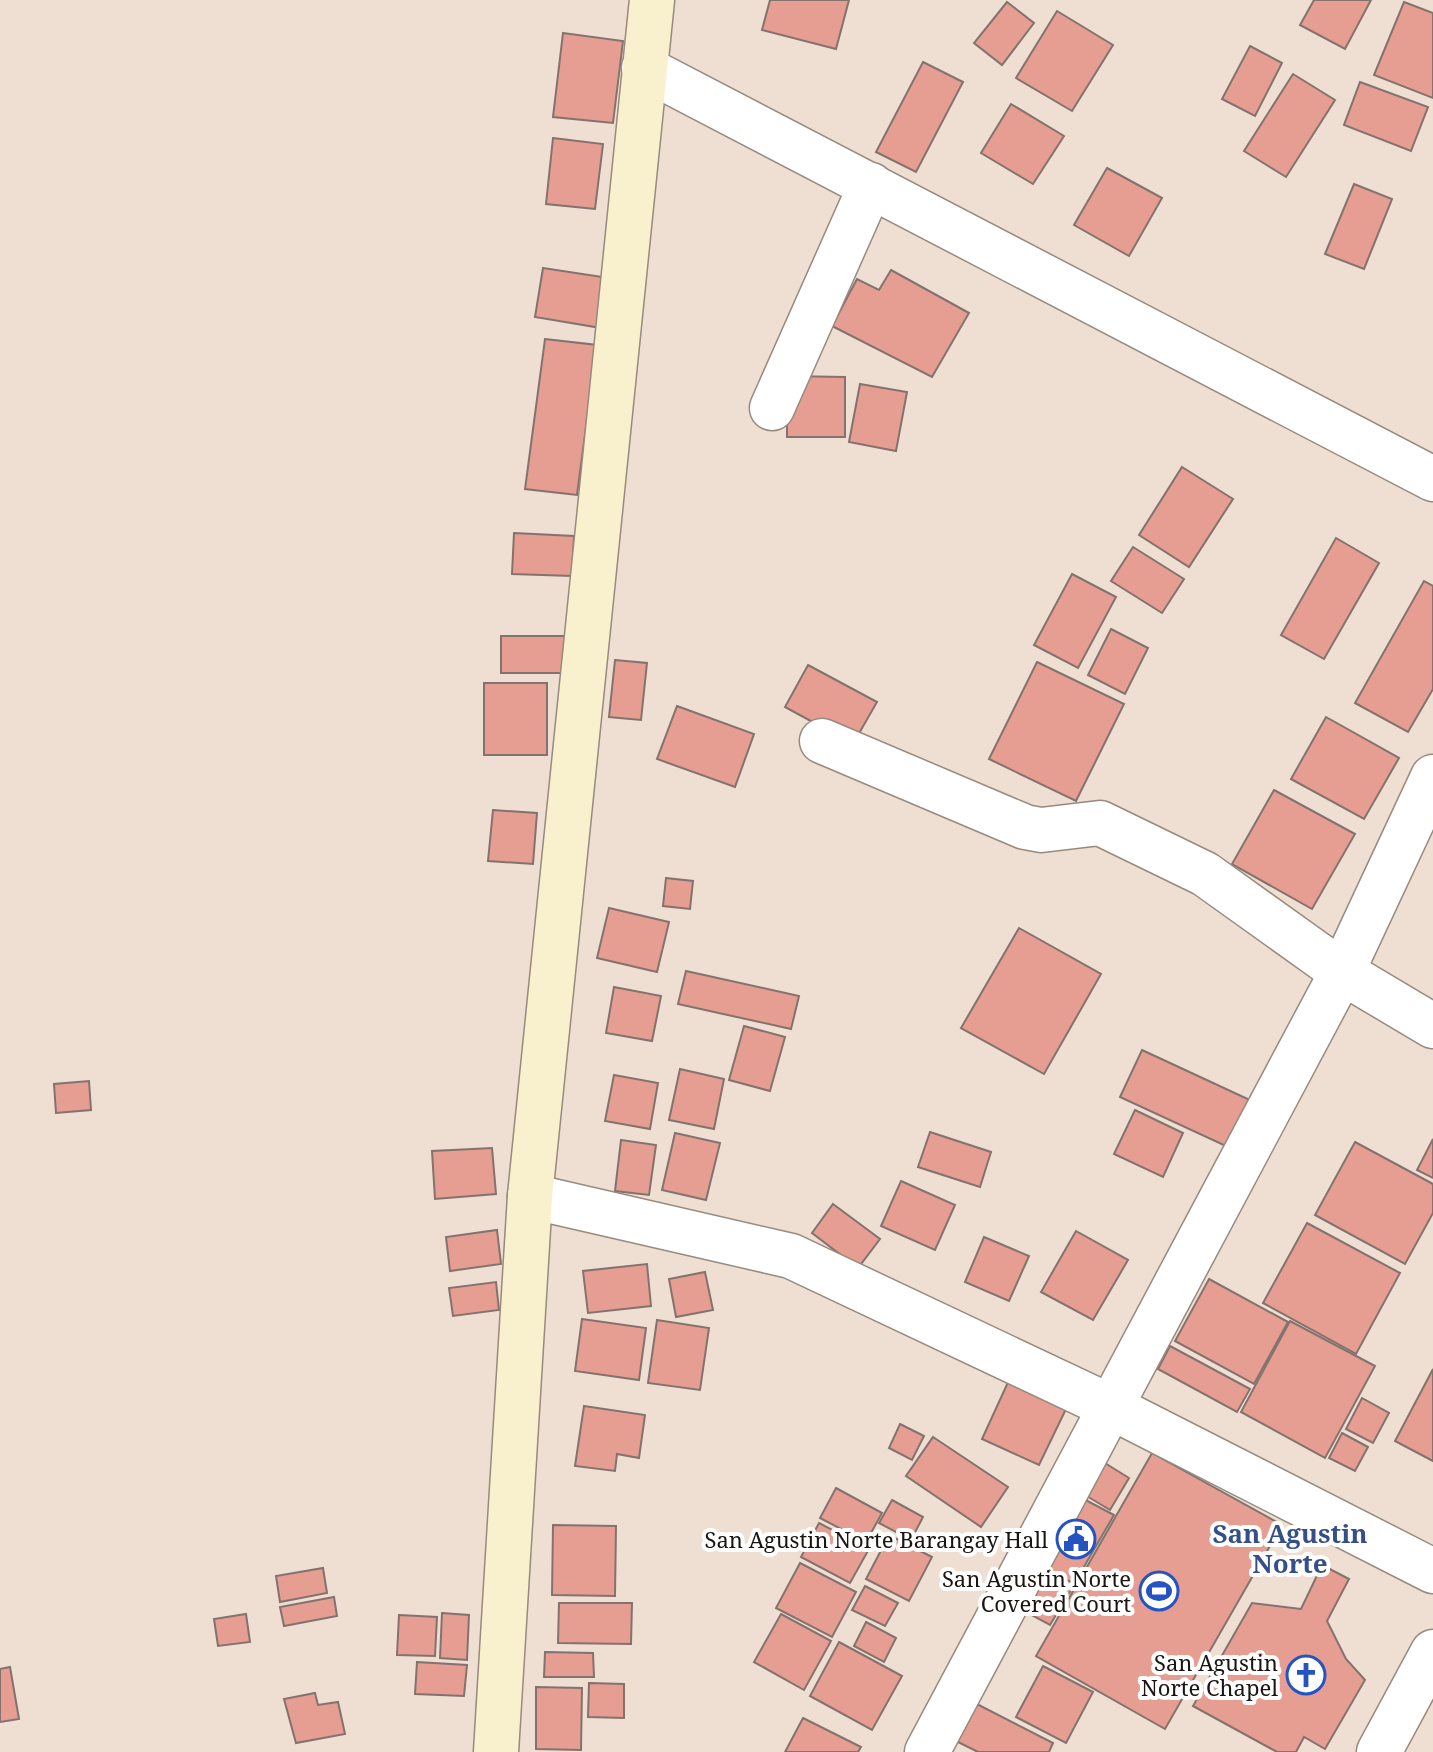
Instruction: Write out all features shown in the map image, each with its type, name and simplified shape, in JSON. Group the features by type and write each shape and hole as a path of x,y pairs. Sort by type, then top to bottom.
{"street":[{"path":"496,1752 530,1196 652,0"},
{"path":"644,68 1433,479"},
{"path":"772,408 871,185"},
{"path":"822,741 1025,827 1041,830 1100,823 1205,874 1342,972 1433,1026"},
{"path":"927,1752 1113,1408 1342,972 1433,777"},
{"path":"530,1196 791,1256 1113,1408 1433,1571"},
{"path":"1379,1752 1433,1652"}],"building":[{"path":"770,0 849,0 836,49 762,30"},
{"path":"1314,0 1371,0 1345,49 1300,25"},
{"path":"1007,2 1034,23 1002,65 974,43"},
{"path":"1404,2 1433,13 1433,98 1374,75"},
{"path":"1057,11 1113,45 1072,111 1016,78"},
{"path":"563,33 623,41 613,123 553,117"},
{"path":"1250,46 1282,63 1255,116 1222,99"},
{"path":"923,62 963,82 916,172 876,152"},
{"path":"1293,74 1335,100 1286,177 1244,151"},
{"path":"1360,82 1428,107 1411,151 1344,125"},
{"path":"1011,104 1064,136 1033,184 981,153"},
{"path":"553,138 603,144 595,209 546,204"},
{"path":"1107,168 1162,198 1129,256 1074,225"},
{"path":"1354,184 1392,199 1364,269 1325,254"},
{"path":"543,268 609,278 601,328 535,317"},
{"path":"891,270 969,313 932,377 832,326 857,279 879,290"},
{"path":"545,339 597,345 577,495 525,489"},
{"path":"787,376 845,377 845,437 787,437"},
{"path":"860,384 907,392 896,451 849,442"},
{"path":"1182,467 1233,499 1189,567 1139,535"},
{"path":"514,533 574,536 572,576 512,574"},
{"path":"1336,538 1379,563 1324,659 1281,635"},
{"path":"1133,547 1184,579 1162,613 1111,581"},
{"path":"1072,574 1116,597 1078,668 1034,645"},
{"path":"1424,581 1433,586 1433,689 1408,732 1355,703"},
{"path":"1111,629 1148,648 1125,694 1088,675"},
{"path":"501,636 571,636 571,673 501,673"},
{"path":"615,660 647,663 641,720 609,717"},
{"path":"1037,662 1124,704 1076,801 989,759"},
{"path":"808,665 877,702 853,744 785,707"},
{"path":"484,683 547,683 547,755 484,755"},
{"path":"677,706 754,734 735,787 657,759"},
{"path":"1326,717 1399,758 1364,819 1291,779"},
{"path":"1274,790 1355,834 1312,909 1232,864"},
{"path":"493,810 537,813 533,864 488,861"},
{"path":"666,878 693,881 690,909 663,906"},
{"path":"609,908 669,922 657,972 597,958"},
{"path":"1019,928 1101,974 1044,1074 961,1028"},
{"path":"686,971 799,996 791,1029 678,1004"},
{"path":"614,987 661,996 652,1041 606,1033"},
{"path":"744,1026 785,1037 770,1091 729,1080"},
{"path":"1142,1050 1265,1107 1243,1154 1120,1097"},
{"path":"680,1069 724,1079 714,1129 669,1120"},
{"path":"614,1075 658,1083 650,1129 605,1121"},
{"path":"89,1081 91,1110 56,1113 54,1084"},
{"path":"1135,1110 1183,1133 1163,1177 1114,1154"},
{"path":"930,1132 991,1152 980,1187 918,1167"},
{"path":"675,1133 720,1143 706,1200 662,1190"},
{"path":"1433,1139 1433,1178 1417,1170"},
{"path":"621,1140 656,1145 649,1195 615,1191"},
{"path":"1355,1142 1433,1184 1433,1213 1405,1264 1315,1215"},
{"path":"492,1148 496,1194 435,1199 432,1151"},
{"path":"901,1181 955,1205 935,1250 881,1226"},
{"path":"833,1204 880,1239 858,1268 812,1233"},
{"path":"1307,1223 1400,1273 1356,1354 1263,1303"},
{"path":"497,1230 501,1264 450,1271 446,1237"},
{"path":"1076,1231 1128,1260 1093,1320 1041,1292"},
{"path":"984,1237 1029,1256 1009,1301 965,1282"},
{"path":"647,1264 651,1306 588,1313 583,1271"},
{"path":"705,1272 713,1310 676,1317 669,1279"},
{"path":"1209,1279 1288,1322 1254,1384 1175,1341"},
{"path":"496,1282 499,1310 453,1316 449,1288"},
{"path":"582,1319 646,1328 639,1380 575,1371"},
{"path":"657,1320 709,1328 700,1390 648,1383"},
{"path":"1290,1321 1375,1366 1325,1458 1241,1412"},
{"path":"1170,1346 1250,1389 1237,1412 1158,1369"},
{"path":"1433,1369 1433,1461 1395,1441"},
{"path":"1009,1380 1067,1407 1039,1465 982,1439"},
{"path":"1362,1398 1389,1413 1373,1443 1346,1429"},
{"path":"584,1406 645,1415 639,1458 617,1454 615,1471 575,1466"},
{"path":"900,1424 924,1436 912,1460 889,1448"},
{"path":"1342,1433 1368,1447 1355,1471 1329,1458"},
{"path":"933,1437 1008,1487 981,1527 906,1476"},
{"name":"San Agustin Norte Covered Court","path":"1152,1453 1282,1525 1165,1729 1036,1656"},
{"path":"1100,1460 1129,1478 1110,1510 1080,1492"},
{"path":"836,1488 882,1513 866,1542 820,1518"},
{"name":"San Agustin Norte Barangay Hall","path":"1078,1496 1114,1515 1074,1584 1039,1563"},
{"path":"892,1500 923,1517 911,1540 879,1523"},
{"path":"819,1523 869,1549 850,1583 801,1557"},
{"path":"553,1525 616,1526 615,1596 552,1595"},
{"path":"889,1535 932,1557 909,1601 866,1579"},
{"path":"800,1563 856,1592 832,1637 776,1608"},
{"path":"1322,1565 1349,1579 1327,1621 1346,1659 1365,1680 1325,1749 1304,1737 1296,1752 1277,1752 1193,1706 1252,1603 1301,1609"},
{"path":"1034,1566 1073,1587 1050,1625 1013,1605"},
{"path":"323,1568 327,1593 280,1602 276,1576"},
{"path":"865,1586 898,1603 885,1626 852,1610"},
{"path":"334,1597 337,1616 284,1626 280,1607"},
{"path":"559,1603 632,1603 631,1644 558,1643"},
{"path":"442,1613 469,1615 467,1660 440,1658"},
{"path":"246,1614 250,1642 218,1646 214,1619"},
{"path":"781,1614 831,1641 804,1690 754,1662"},
{"path":"399,1615 437,1617 435,1656 397,1655"},
{"path":"866,1622 896,1638 884,1662 854,1646"},
{"path":"839,1642 902,1676 872,1730 810,1696"},
{"path":"545,1652 593,1653 594,1677 544,1677"},
{"path":"417,1662 467,1665 464,1696 415,1694"},
{"path":"1043,1666 1093,1692 1066,1743 1016,1717"},
{"path":"10,1667 19,1719 0,1722 0,1669"},
{"path":"589,1683 624,1684 624,1718 588,1717"},
{"path":"536,1687 582,1688 581,1750 536,1749"},
{"path":"315,1693 318,1705 338,1702 345,1734 296,1743 284,1699"},
{"path":"971,1701 1053,1743 1049,1752 978,1752 952,1739"},
{"path":"803,1718 861,1747 858,1752 785,1752"}],"place":[{"name":"San Agustin Norte Barangay Hall","path":"1076,1539"},
{"name":"San Agustin Norte Covered Court","path":"1159,1591"},
{"name":"San Agustin Norte Chapel","path":"1306,1675"}],"district":[{"name":"San Agustin Norte","path":"1290,1548"}]}
